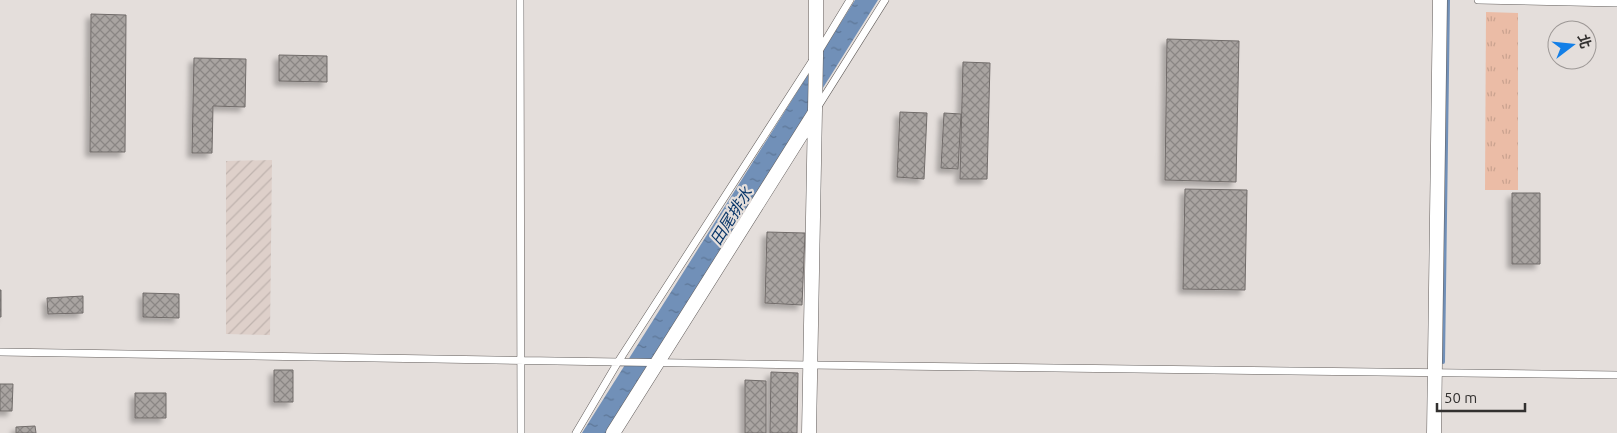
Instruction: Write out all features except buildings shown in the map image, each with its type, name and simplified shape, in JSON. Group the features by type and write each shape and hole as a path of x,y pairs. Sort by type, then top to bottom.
{"street":[{"path":"809,433 816,0"},
{"path":"1434,433 1440,0"},
{"path":"613,433 815,112"}],"lane":[{"path":"520,0 521,433"},
{"path":"576,433 618,362 816,56 850,0"},
{"path":"815,112 885,0"},
{"path":"1478,0 1617,3"},
{"path":"0,352 656,363 1617,375"}],"shaded area":[{"path":"272,160 270,335 226,334 226,161"}],"green space":[{"path":"1486,12 1518,13 1518,190 1485,190"}],"water":[{"name":"田尾排水","path":"855,0 878,0 607,433 582,433"}],"waterway":[{"path":"1443,362 1448,0"}]}
